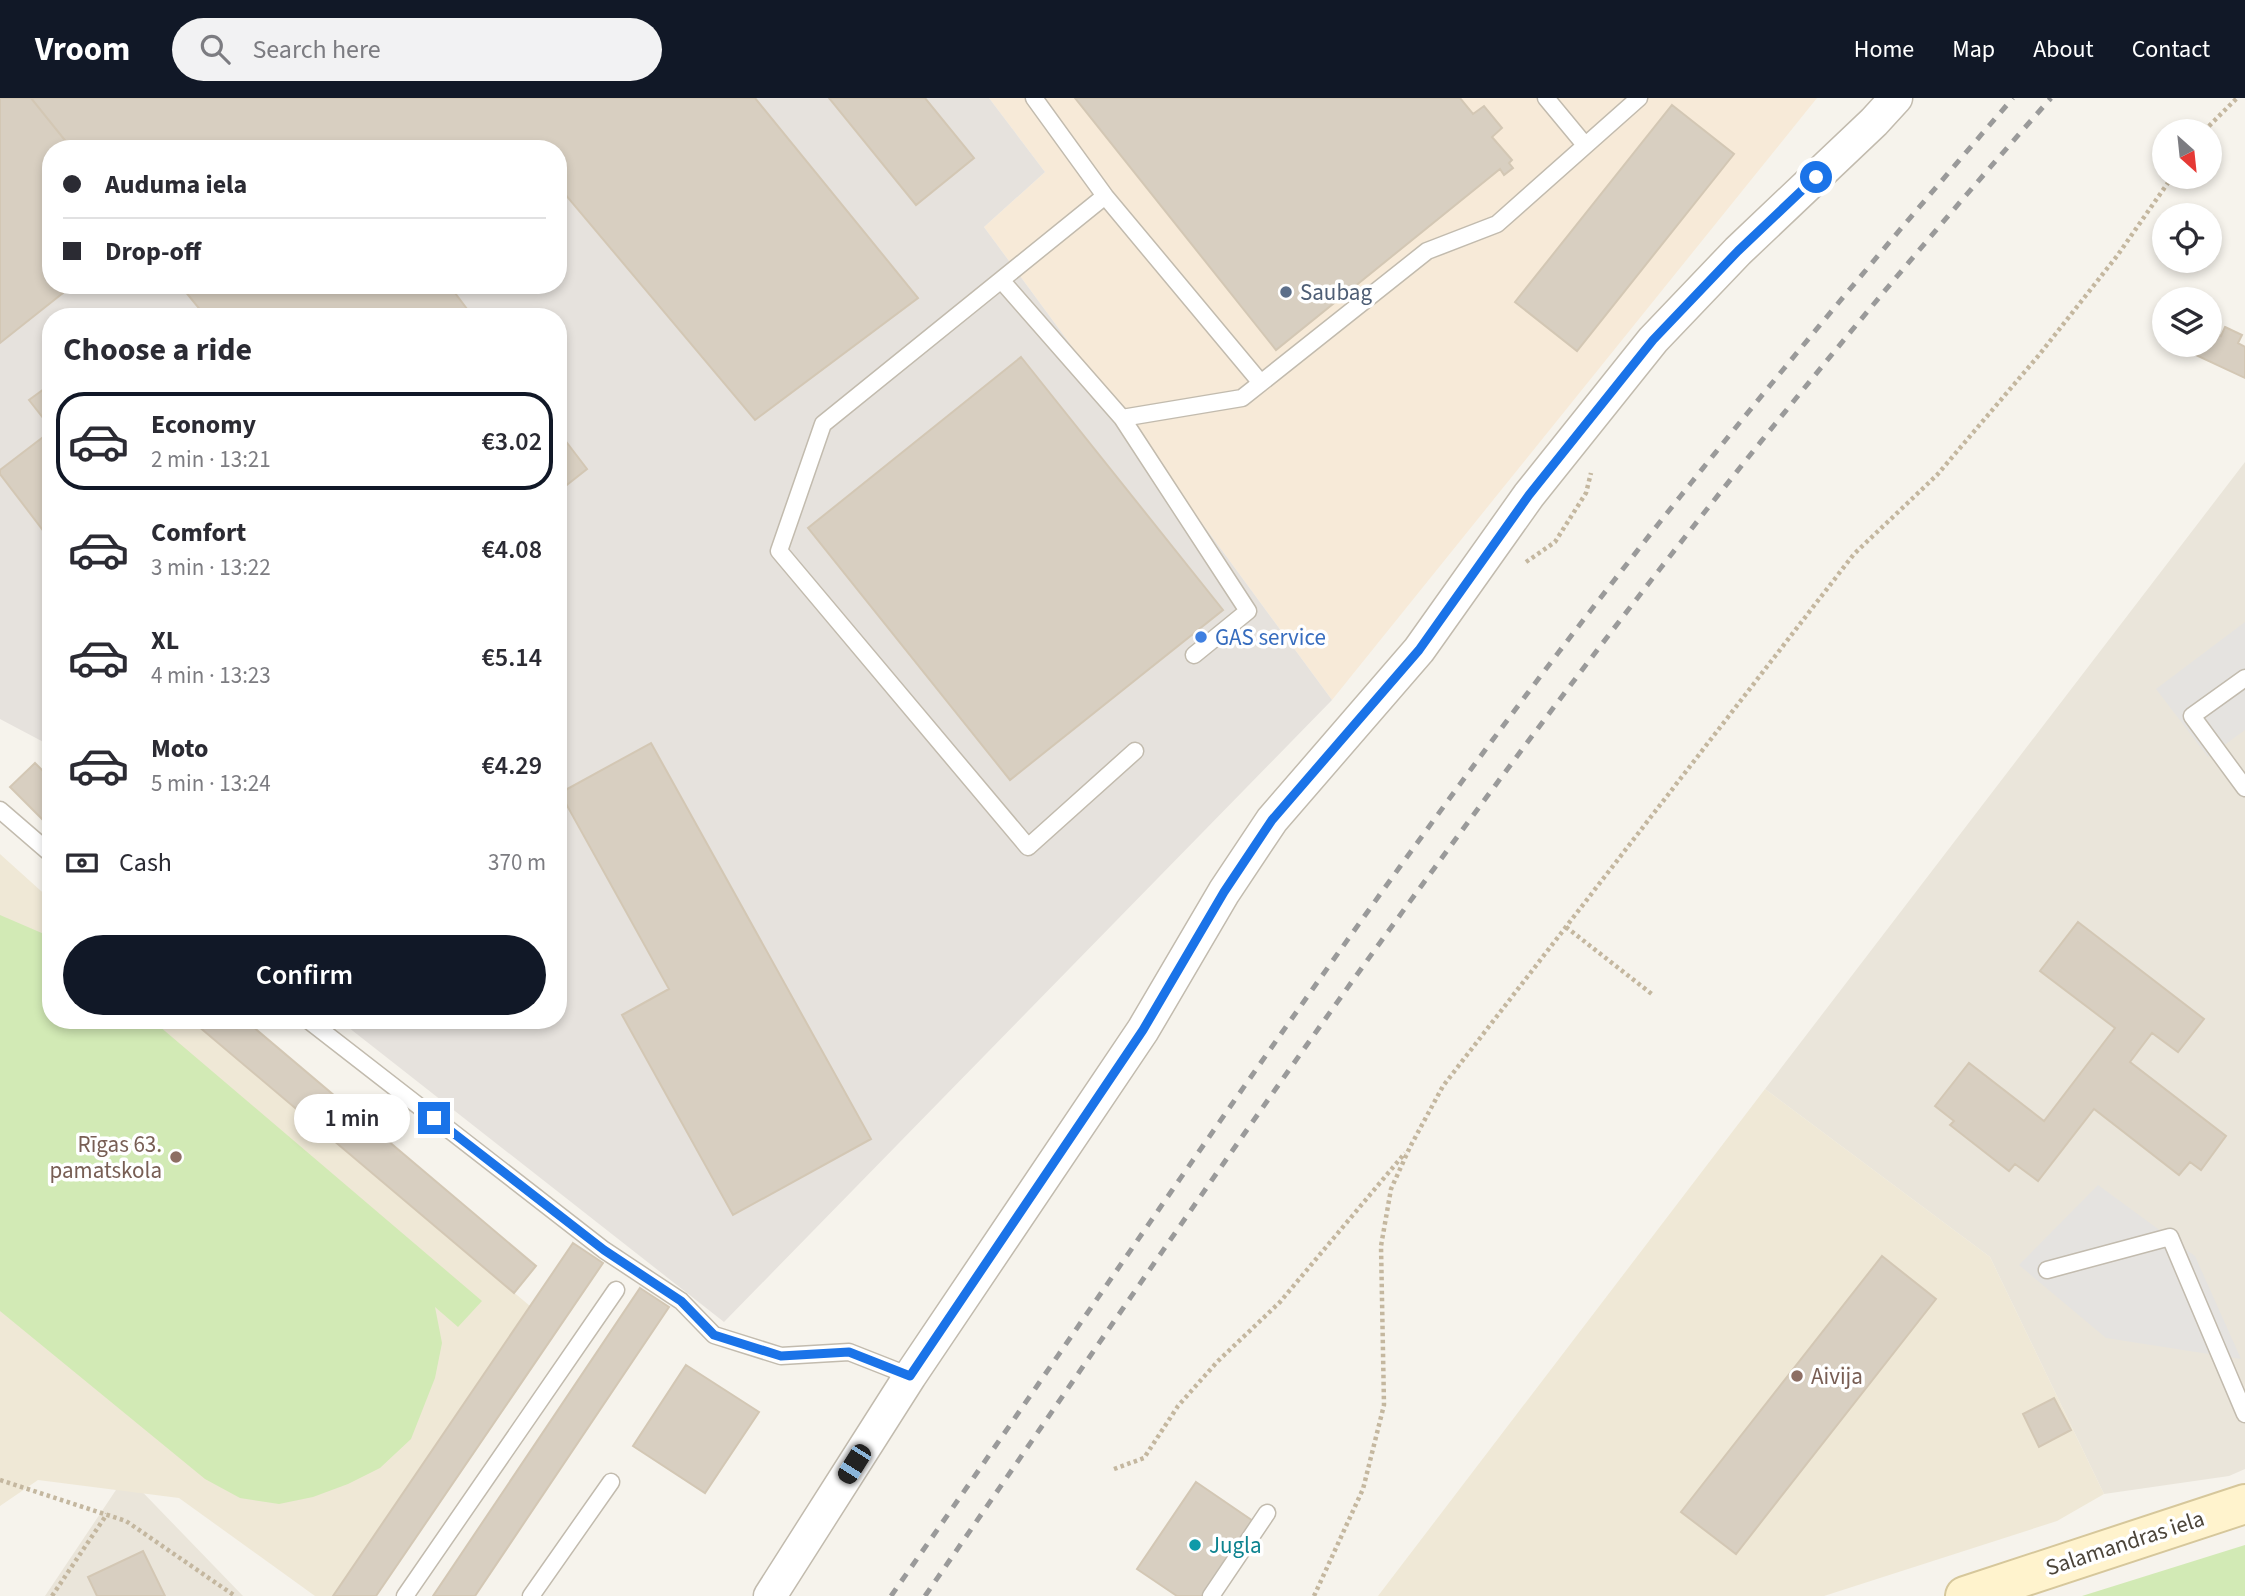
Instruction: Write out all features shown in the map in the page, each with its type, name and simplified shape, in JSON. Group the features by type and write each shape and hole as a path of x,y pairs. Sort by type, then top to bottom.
{"street":[{"path":"770,1596 910,1376 1143,1030 1224,892 1272,820 1419,650 1529,495 1653,340 1738,251 1896,98"},
{"name":"Salamandras iela","path":"1965,1596 2245,1504"}],"lane":[{"path":"1034,98 1105,196 1261,383"},
{"path":"1546,98 1585,145"},
{"path":"1122,418 1242,397 1427,251 1497,224 1639,98"},
{"path":"1105,196 823,424 779,551 1028,847 1135,751"},
{"path":"1001,280 1122,418 1248,611 1194,655"},
{"path":"2245,678 2192,716 2245,788"},
{"path":"0,810 42,846"},
{"path":"320,1029 604,1250 681,1301 714,1335 781,1356 849,1352 910,1376"},
{"path":"2047,1270 2170,1237 2245,1414"},
{"path":"405,1596 616,1290"},
{"path":"531,1596 611,1482"},
{"path":"1211,1596 1267,1513"}],"path":[{"path":"2216,119 2237,98"},
{"path":"1314,1596 1363,1489 1384,1405 1381,1246 1391,1189 1410,1147 1443,1087 1854,554 1937,475 2039,355 2118,256 2164,189"},
{"path":"1566,928 1653,995"},
{"path":"1114,1469 1144,1458 1178,1406 1217,1362 1280,1302 1410,1147"},
{"path":"0,1480 126,1521 235,1596"},
{"path":"52,1596 107,1514"}],"shaded area":[{"path":"0,98 989,98 1045,172 984,227 1332,700 724,1322 350,1029 567,1029 567,308 42,308 42,741 0,719"},
{"path":"989,98 1817,98 1332,700 984,227 1045,172"},
{"path":"2245,462 2245,1469 2229,1476 2104,1494 1990,1257 1765,1089"},
{"path":"2245,622 2245,730 2208,757 2156,689"},
{"name":"Rīgas 63. pamatskola","path":"0,854 42,892 42,1029 202,1029 530,1306 333,1596 315,1596 179,1498 38,1480 0,1506"},
{"name":"Aivija","path":"1765,1089 1990,1257 2104,1494 2057,1521 1824,1596 1378,1596"},
{"path":"2098,1185 2195,1256 2241,1359 2106,1338 2019,1265"},
{"path":"126,1475 243,1596 45,1596"}],"green space":[{"name":"Rīgas 63. pamatskola","path":"0,915 42,933 42,1029 163,1029 482,1301 458,1327 435,1307 442,1343 435,1378 411,1439 380,1468 348,1484 313,1497 279,1504 240,1498 205,1479 0,1311"},
{"path":"2245,1545 2245,1596 2082,1596"}],"building":[{"path":"0,98 31,98 65,140 42,140 42,294 62,294 0,343"},
{"path":"31,98 755,98 918,298 755,420 567,196 567,140 65,140"},
{"path":"829,98 925,98 974,158 916,205"},
{"path":"1075,98 1460,98 1473,114 1484,106 1502,128 1492,137 1512,160 1509,163 1513,168 1504,175 1500,169 1276,350"},
{"path":"1672,105 1734,154 1577,351 1515,302"},
{"path":"187,294 456,294 466,308 199,308"},
{"path":"2225,327 2242,335 2238,343 2245,347 2245,378 2200,357 2222,357 2222,334"},
{"path":"1021,357 1223,610 1010,780 808,528"},
{"path":"42,391 42,417 29,400"},
{"path":"42,438 42,529 0,474 0,470"},
{"path":"567,443 587,469 567,485"},
{"path":"651,743 871,1139 733,1215 622,1015 669,989 567,806 567,789"},
{"path":"35,763 42,770 42,819 10,787"},
{"path":"2078,922 2204,1019 2178,1052 2152,1033 2130,1062 2226,1136 2201,1170 2190,1162 2179,1175 2094,1109 2038,1181 2015,1164 2009,1171 1950,1125 1954,1121 1935,1106 1969,1063 2044,1121 2115,1028 2040,971"},
{"path":"202,1029 256,1029 536,1266 514,1293"},
{"path":"573,1243 603,1263 376,1596 333,1596"},
{"path":"1882,1256 1936,1299 1736,1554 1681,1512"},
{"path":"640,1288 669,1307 475,1596 433,1596"},
{"path":"686,1365 759,1412 705,1493 633,1446"},
{"path":"2054,1398 2071,1430 2039,1447 2023,1414"},
{"name":"Jugla","path":"1196,1482 1253,1521 1202,1596 1177,1596 1137,1569"},
{"path":"143,1551 165,1596 97,1596 88,1577"}],"railway":[{"path":"891,1596 1322,976 1534,685 1734,429 2013,98"},
{"path":"925,1596 1303,1050 1506,771 1656,574 1810,381 2051,98"}],"place":[{"name":"Saubag","path":"1286,292"},
{"name":"GAS service","path":"1201,637"},
{"name":"Rīgas 63. pamatskola","path":"176,1157"},
{"name":"Aivija","path":"1797,1376"},
{"name":"Jugla","path":"1195,1545"}],"route":[{"path":"434,1118 604,1250 681,1301 714,1335 781,1356 849,1352 910,1376 1143,1030 1224,892 1272,820 1419,650 1529,495 1653,340 1738,251 1816,177"}]}
